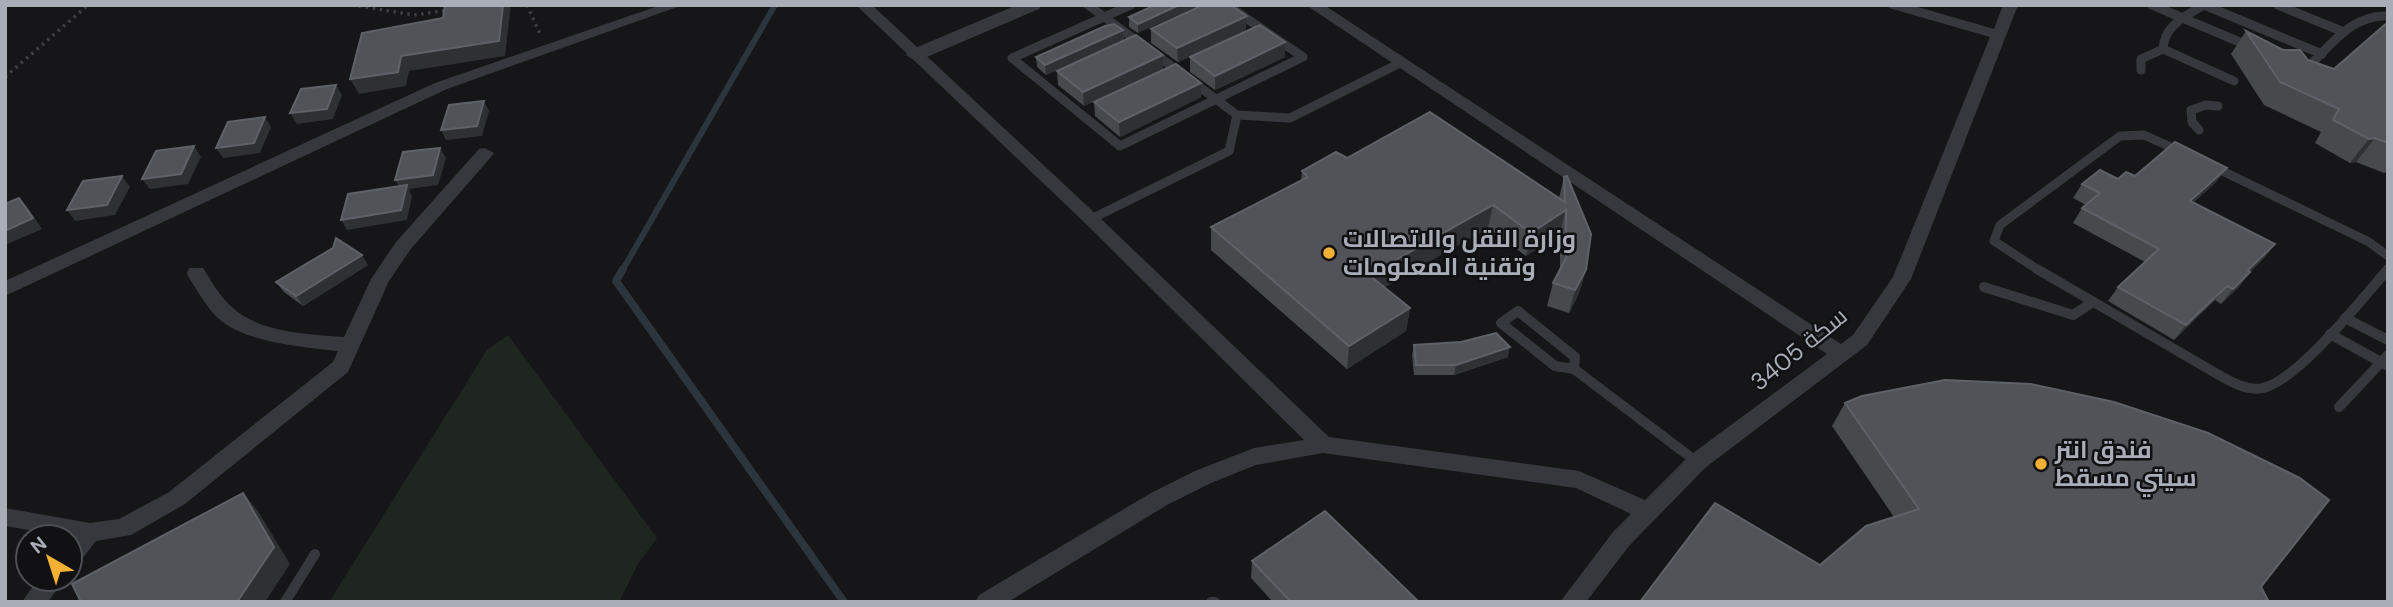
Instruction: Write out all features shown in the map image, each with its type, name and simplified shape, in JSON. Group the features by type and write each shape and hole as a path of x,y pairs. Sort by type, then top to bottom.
{"street":[{"path":"5,289 441,86 676,5"},
{"path":"863,5 1091,219 1323,445"},
{"path":"915,55 1033,5"},
{"path":"1313,5 1840,353"},
{"path":"1894,5 1998,35"},
{"name":"سكة 3405","path":"1572,602 1621,539 1697,462 1860,340 1902,279 2011,5"},
{"path":"5,517 90,532 123,528 177,498 341,367 380,279 403,246 485,153"},
{"path":"196,273 227,315 242,324 307,341 352,345"},
{"path":"987,602 1159,499 1203,477 1254,457 1323,445 1580,480 1647,511"},
{"path":"84,540 90,532"}],"lane":[{"path":"1088,5 1237,115 1290,118 1400,62"},
{"path":"1131,5 1012,58 1120,146 1303,57 1227,5"},
{"path":"2152,5 2254,48"},
{"path":"2163,49 2162,39 2166,32 2204,5 2322,54"},
{"path":"2278,5 2344,33"},
{"path":"2295,65 2310,65 2344,33 2367,16 2388,16"},
{"path":"1250,36 1263,30"},
{"path":"1126,47 1149,37"},
{"path":"2141,69 2141,59 2163,49 2234,81"},
{"path":"1165,76 1189,65"},
{"path":"1044,84 1056,79"},
{"path":"2199,130 2192,122 2191,110 2206,105 2218,106"},
{"path":"1082,115 1094,110"},
{"path":"1091,219 1229,151 1237,115"},
{"path":"2189,155 2153,138 2129,133 2120,136 2000,225 1994,241 2093,302 2239,384 2262,389 2278,381 2330,334 2388,269"},
{"path":"2201,161 2369,242 2388,256"},
{"path":"1984,287 2073,316 2093,302"},
{"path":"1574,369 1576,357 1518,311 1501,323 1555,366 1574,369 1697,462"},
{"path":"2345,318 2388,340"},
{"path":"2330,334 2385,361 2339,407"},
{"path":"285,602 315,554"}],"path":[{"path":"5,77 88,5"},
{"path":"352,5 414,15 452,9"},
{"path":"527,5 547,49"}],"shaded area":[{"path":"508,335 657,538 638,564 619,602 329,602 487,350"}],"building":[{"path":"445,5 503,5 499,41 401,56 398,72 350,79 362,33 443,18"},
{"path":"1155,5 1179,5 1138,24 1129,17"},
{"path":"1203,5 1230,5 1247,16 1177,48 1151,29"},
{"path":"2388,22 2388,143 2375,138 2369,139 2333,120 2339,109 2280,82 2246,31 2283,50 2300,50 2308,60 2334,69"},
{"path":"1114,24 1123,30 1045,65 1036,57 1105,26"},
{"path":"1260,25 1285,42 1215,76 1190,57"},
{"path":"1136,35 1163,55 1083,92 1057,71"},
{"path":"1176,64 1201,83 1119,122 1094,102"},
{"path":"336,85 327,109 290,113 301,89"},
{"path":"484,101 477,126 441,130 449,105"},
{"name":"وزارة النقل والاتصالات وتقنية المعلومات","path":"1430,112 1565,202 1564,177 1567,176 1591,234 1586,270 1575,290 1553,283 1566,258 1566,210 1531,233 1493,205 1369,275 1410,308 1349,346 1211,227 1308,177 1302,171 1336,152 1347,158"},
{"path":"265,117 254,143 216,148 228,122"},
{"path":"2175,142 2227,168 2190,201 2275,244 2233,289 2227,286 2186,325 2118,287 2159,249 2082,208 2100,193 2082,184 2100,170 2118,179 2126,172 2135,176"},
{"path":"194,146 181,174 142,179 156,151"},
{"path":"440,148 433,175 395,180 403,152"},
{"path":"122,176 107,205 67,210 83,181"},
{"path":"407,185 401,210 341,220 348,194"},
{"path":"19,198 33,218 5,231 5,204"},
{"path":"336,238 362,255 296,296 276,282 333,248"},
{"path":"1496,333 1510,347 1456,365 1416,365 1414,345 1461,342"},
{"path":"1945,380 2031,384 2114,402 2208,433 2300,478 2329,500 2261,587 2269,602 1640,602 1715,503 1820,565 1866,526 1919,509 1845,403 1862,396"},
{"path":"243,493 274,547 237,602 77,602 80,600 76,593 84,593 84,578"},
{"path":"1325,511 1419,602 1291,602 1252,561"}],"waterway":[{"path":"622,271 775,5"},
{"path":"623,269 616,281 844,602"}],"place":[{"name":"وزارة النقل والاتصالات وتقنية المعلومات","path":"1329,253"},
{"name":"فندق انتر سيتي مسقط","path":"2041,464"}]}
